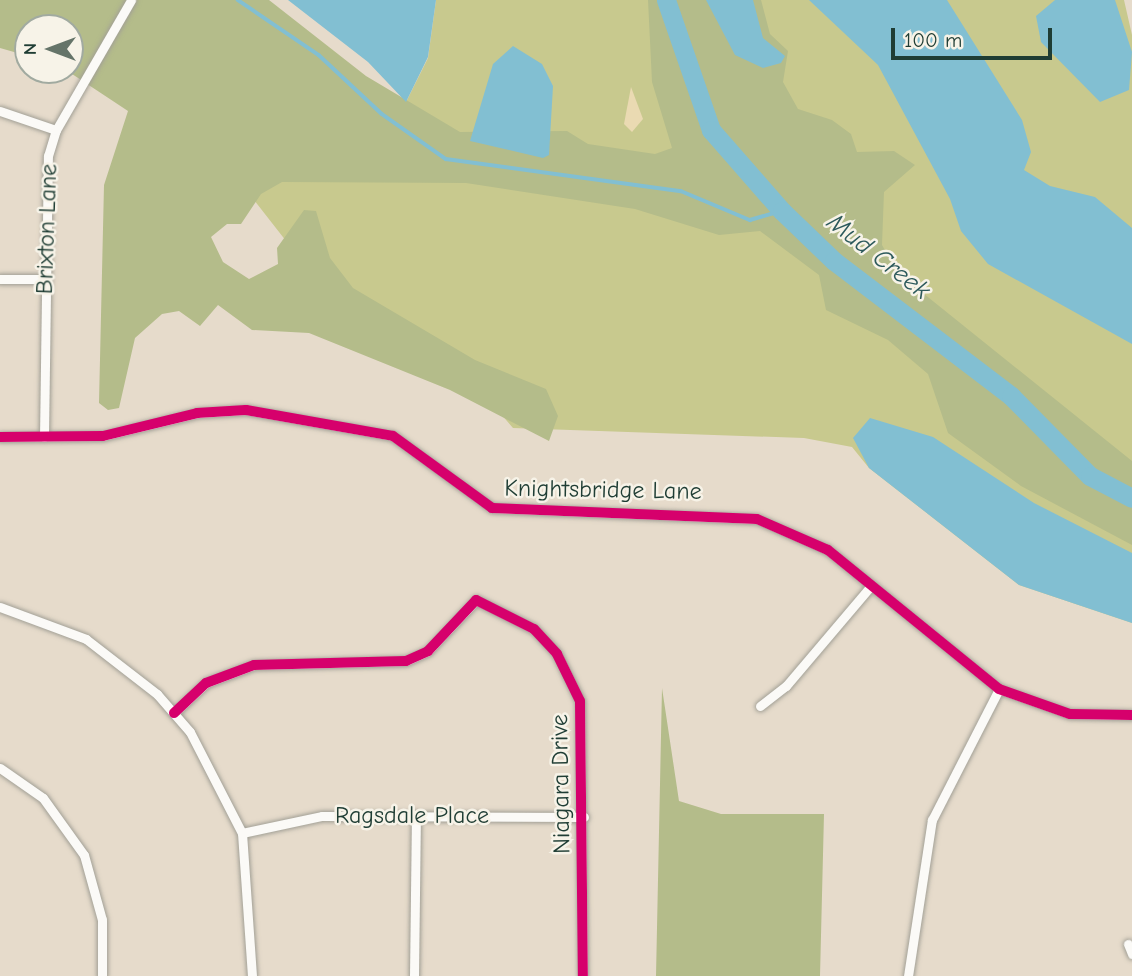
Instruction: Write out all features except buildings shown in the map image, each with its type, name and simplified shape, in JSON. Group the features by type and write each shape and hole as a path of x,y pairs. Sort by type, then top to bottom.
{"street":[{"name":"Brixton Lane","path":"44,437 44,183 56,130 131,0"},
{"path":"0,111 56,130"},
{"path":"0,279 44,279"},
{"name":"Knightsbridge Lane","path":"0,437 103,436 197,413 246,410 393,436 492,508 757,519 828,550 870,587 999,689 1070,714 1132,715"},
{"path":"760,706 786,686 870,587"},
{"name":"Niagara Drive","path":"174,713 206,683 254,665 406,661 428,651 476,600 534,629 575,683 583,724 583,976"},
{"path":"0,607 86,639 174,713 214,773 242,833 252,976"},
{"path":"908,976 932,820 999,689"},
{"path":"0,768 43,798 84,855 102,920 102,976"},
{"path":"414,976 416,815"},
{"name":"Ragsdale Place","path":"242,833 321,816 584,817"},
{"path":"1128,944 1132,954"}],"green space":[{"path":"0,0 269,0 366,76 460,132 567,131 588,144 655,154 672,148 652,82 648,0 761,0 770,34 788,51 783,82 798,109 832,120 851,134 857,152 894,151 915,165 884,192 882,245 898,273 1132,461 1132,545 1021,486 948,433 928,374 888,340 826,310 819,275 760,231 719,235 635,209 466,183 282,182 261,194 241,224 227,224 211,237 223,262 249,279 278,264 277,248 304,210 316,211 330,258 353,288 475,360 546,389 558,416 549,441 450,390 309,333 252,330 218,305 200,326 179,311 162,314 135,338 119,408 108,410 99,403 104,185 128,111 84,82 84,14 14,14 14,52 0,48"},
{"path":"436,0 1124,0 1132,35 1132,623 1019,585 869,468 852,447 804,438 513,428 474,383 315,278 243,186 406,102 428,58"},
{"path":"662,688 679,801 721,814 824,814 820,976 656,976"}],"sand":[{"path":"631,87 643,119 632,132 624,124"}],"water":[{"path":"288,0 436,0 428,57 406,102 368,62"},
{"path":"706,0 753,0 763,38 785,56 781,63 763,68 735,55"},
{"path":"809,0 947,0 1022,120 1031,152 1024,170 1050,186 1095,197 1132,228 1132,344 988,264 961,231 950,199 878,65"},
{"path":"1055,0 1115,0 1132,52 1129,90 1100,102 1041,42 1036,16"},
{"path":"513,46 542,64 553,86 549,155 543,158 470,141 493,64"},
{"path":"870,418 933,437 1034,503 1132,553 1132,623 1019,585 869,468 853,438"}],"waterway":[{"path":"238,0 319,55 382,114 446,159 681,191 750,220 782,211"},
{"name":"Mud Creek","path":"666,0 711,130 782,211 834,261 1011,396 1090,476 1132,498"}],"cycle path":[{"path":"0,437 103,436 197,413 246,410 393,436 492,508 757,519 828,550 999,689 1070,714 1132,715"},
{"path":"174,713 206,683 254,665 406,661 428,651 476,600 534,629 557,654 580,701 583,976"}]}
